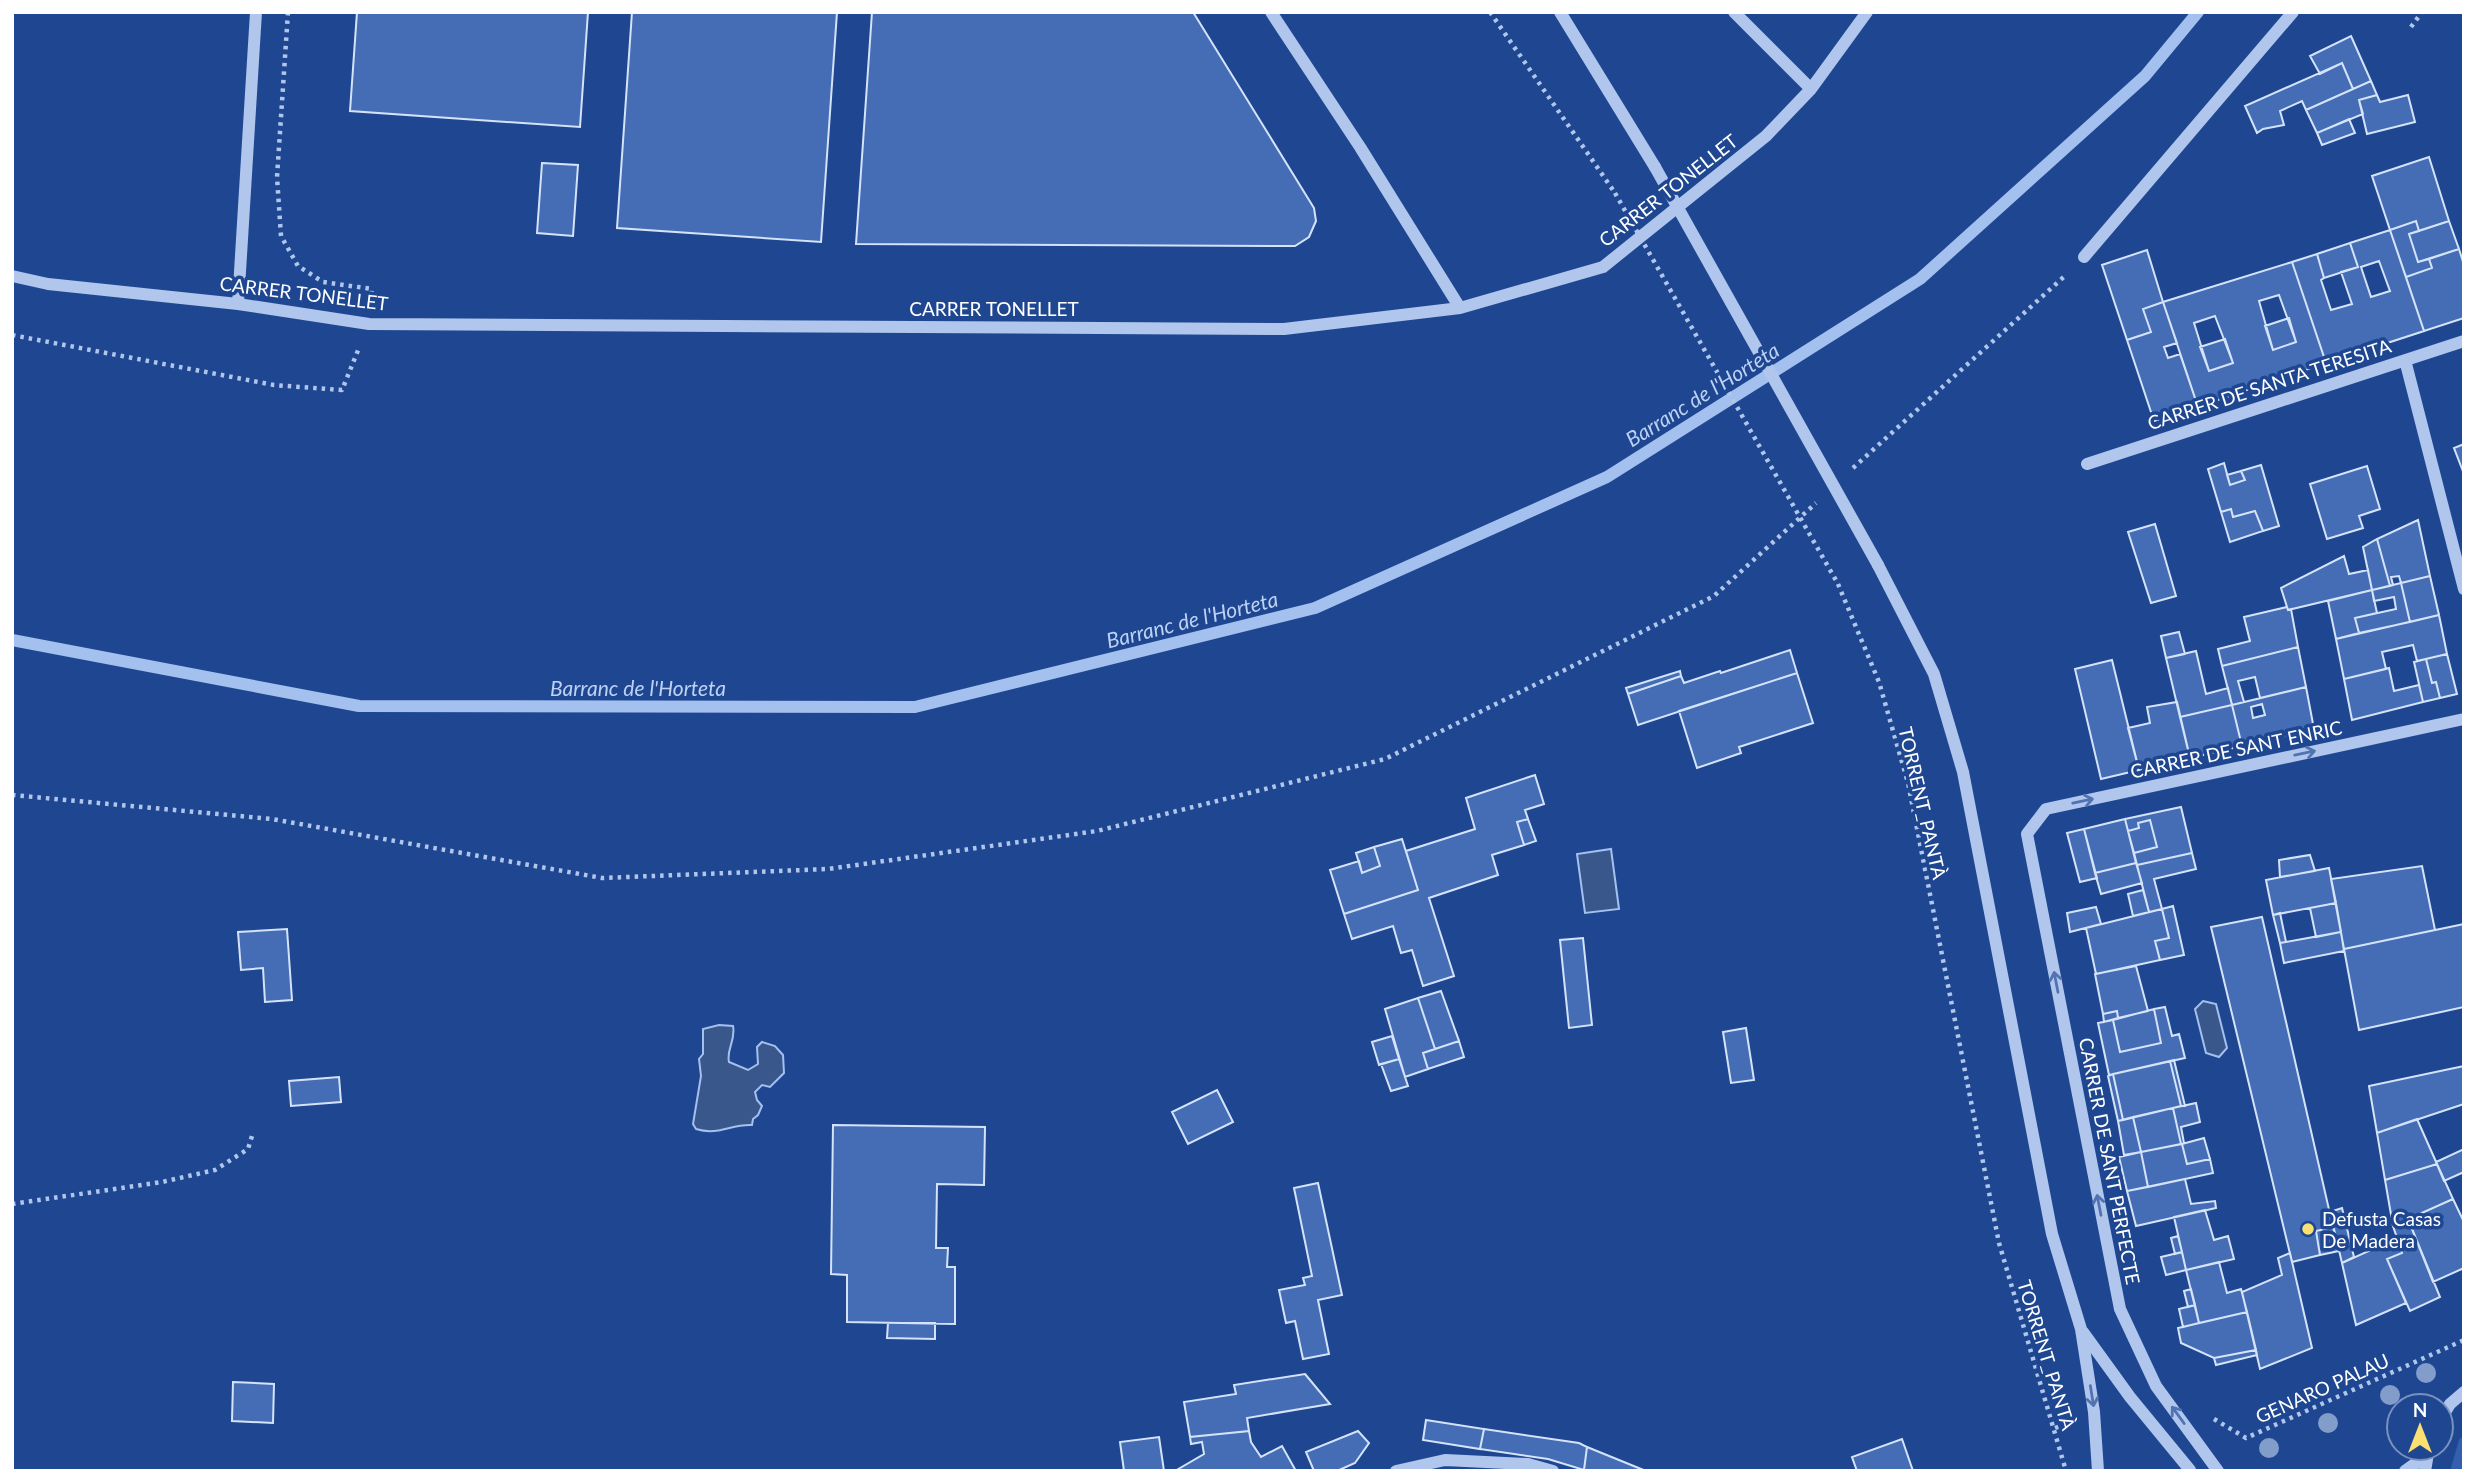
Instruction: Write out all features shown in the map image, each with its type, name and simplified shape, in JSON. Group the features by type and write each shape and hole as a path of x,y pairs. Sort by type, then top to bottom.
{"street":[{"path":"238,304 256,12"},
{"path":"1272,12 1460,308"},
{"path":"1560,12 1655,167 1878,565 1934,674 1963,772 2052,1234 2081,1329 2094,1412 2098,1471"},
{"path":"1734,12 1811,89"},
{"name":"CARRER TONELLET","path":"12,276 48,284 238,304 369,324 1284,329 1460,308 1602,267 1766,136 1811,89 1867,12"},
{"path":"2084,257 2293,12"},
{"name":"CARRER DE SANTA TERESITA","path":"2087,464 2464,341"},
{"path":"2405,360 2464,589"},
{"name":"CARRER DE SANT ENRIC","path":"2027,834 2046,809 2464,719"},
{"name":"CARRER DE SANT PERFECTE","path":"2027,834 2120,1309 2156,1386 2218,1471"},
{"path":"2081,1329 2130,1397 2189,1470"},
{"path":"1396,1471 1445,1460 1528,1464 1552,1471"}],"path":[{"name":"TORRENT_PANTÀ","path":"1490,12 1615,193 1838,584 1879,682 1908,783 1999,1243 2066,1471"},
{"path":"2411,27 2422,12"},
{"path":"1848,473 2084,257"},
{"path":"12,795 272,819 601,878 828,869 1097,831 1385,759 1714,596 1817,502"},
{"path":"12,1205 162,1182 215,1170 248,1149 252,1136"},
{"name":"GENARO PALAU","path":"2213,1418 2246,1438 2464,1340"},
{"path":"2055,1428 2094,1412"}],"shaded area":[{"path":"1611,849 1619,909 1585,913 1577,854"},
{"path":"2203,1001 2216,1004 2227,1048 2219,1057 2206,1053 2195,1009"},
{"path":"719,1025 733,1026 729,1062 748,1070 758,1064 757,1047 762,1042 775,1046 783,1055 784,1073 770,1087 762,1085 755,1092 762,1106 752,1125 704,1131 696,1129 693,1124 701,1076 699,1059 703,1054 703,1029"},
{"path":"2464,1434 2464,1471 2450,1471 2455,1462 2459,1440"}],"building":[{"path":"357,12 588,12 580,127 350,111"},
{"path":"632,12 837,12 821,242 617,228"},
{"path":"872,12 1193,12 1314,208 1316,221 1309,237 1295,246 856,244"},
{"path":"2351,36 2371,81 2353,89 2342,63 2320,74 2310,56"},
{"path":"2342,63 2353,89 2306,110 2302,101 2280,111 2284,125 2263,129 2257,133 2245,106"},
{"path":"2371,81 2377,95 2359,100 2363,114 2317,133 2306,110"},
{"path":"2377,95 2380,102 2408,95 2415,122 2367,134 2359,100"},
{"path":"2349,119 2355,133 2322,145 2317,133"},
{"path":"2429,157 2449,221 2419,231 2416,221 2390,230 2372,176"},
{"path":"542,163 578,165 573,236 537,233"},
{"path":"2416,221 2419,231 2409,234 2418,262 2429,259 2432,268 2406,277 2390,230"},
{"path":"2449,221 2459,249 2418,262 2409,234"},
{"path":"2390,230 2424,331 2326,363 2292,262 2317,254 2324,278 2321,280 2331,310 2352,304 2341,272 2358,267 2350,243","holes":["2379,261 2390,291 2371,297 2361,267"]},
{"path":"2350,243 2358,267 2324,278 2317,254"},
{"path":"2459,249 2464,265 2464,318 2424,331 2406,277 2432,268 2429,259"},
{"path":"2147,250 2163,302 2143,309 2151,332 2127,340 2102,265"},
{"path":"2292,262 2326,363 2198,407 2163,302","holes":["2279,295 2296,342 2273,350 2259,301","2215,316 2233,363 2209,371 2194,323"]},
{"path":"2163,302 2177,343 2164,347 2168,358 2180,354 2198,407 2154,421 2127,340 2151,332 2143,309"},
{"path":"2289,318 2296,342 2273,350 2265,326"},
{"path":"2225,339 2233,363 2209,371 2200,347"},
{"path":"2464,444 2464,474 2454,448"},
{"path":"2224,463 2230,485 2245,480 2241,471 2261,465 2279,526 2263,531 2255,511 2233,517 2231,509 2221,512 2208,469"},
{"path":"2367,466 2380,509 2359,516 2363,528 2327,539 2310,484"},
{"path":"2241,471 2245,480 2230,485 2227,475"},
{"path":"2231,509 2233,517 2255,511 2263,531 2230,542 2221,512"},
{"path":"2418,520 2430,576 2401,583 2399,576 2391,577 2393,585 2390,586 2377,539"},
{"path":"2155,524 2176,596 2151,603 2128,532"},
{"path":"2377,539 2390,586 2372,590 2363,547"},
{"path":"2344,556 2349,574 2368,570 2372,590 2288,610 2281,588"},
{"path":"2430,576 2439,615 2410,622 2401,583"},
{"path":"2401,583 2410,622 2359,633 2355,618 2396,609 2394,597 2374,601 2372,590"},
{"path":"2372,590 2377,613 2355,618 2359,633 2336,639 2328,601"},
{"path":"2287,607 2288,610 2291,609 2298,647 2222,666 2218,649 2250,641 2244,617"},
{"path":"2439,615 2447,654 2417,661 2413,645 2382,652 2386,669 2344,679 2336,639"},
{"path":"2179,632 2185,654 2166,658 2161,636"},
{"path":"2298,647 2306,687 2260,698 2255,677 2238,681 2244,702 2232,705 2222,666"},
{"path":"1790,650 1797,673 1638,725 1628,694 1681,676 1684,683 1720,671 1721,673"},
{"path":"2196,651 2206,694 2228,688 2232,705 2180,717 2166,658"},
{"path":"2447,654 2457,694 2440,698 2436,682 2432,683 2426,659"},
{"path":"2426,659 2432,683 2436,682 2440,698 2423,702 2414,662"},
{"path":"2112,660 2139,770 2101,779 2075,669"},
{"path":"2389,668 2394,691 2419,685 2423,702 2352,720 2344,679"},
{"path":"1680,671 1681,676 1628,694 1626,688"},
{"path":"1797,673 1813,723 1739,747 1741,753 1697,768 1679,711"},
{"path":"2306,687 2314,729 2242,746 2232,705","holes":["2262,704 2265,715 2253,718 2251,707"]},
{"path":"2177,702 2190,758 2139,770 2128,728 2150,723 2147,707"},
{"path":"2232,705 2242,746 2190,758 2180,717"},
{"path":"1535,775 1544,804 1525,810 1528,819 1517,822 1524,845 1492,855 1498,875 1429,898 1454,976 1423,986 1412,950 1401,953 1393,926 1352,939 1344,914 1418,890 1406,851 1475,829 1466,798"},
{"path":"2181,807 2192,853 2137,865 2134,853 2157,847 2150,820 2138,823 2139,828 2128,831 2125,819"},
{"path":"1528,819 1536,841 1524,845 1517,822"},
{"path":"2125,819 2136,863 2095,873 2084,829"},
{"path":"2150,820 2157,847 2134,853 2128,831 2139,828 2138,823"},
{"path":"2084,829 2097,878 2080,882 2067,833"},
{"path":"1402,839 1418,890 1344,914 1330,870 1359,861 1362,873 1380,866 1374,847"},
{"path":"1374,847 1380,866 1362,873 1356,853"},
{"path":"2192,853 2196,869 2154,879 2162,909 2149,912 2137,865"},
{"path":"2310,855 2315,871 2280,877 2279,860"},
{"path":"2136,863 2142,883 2101,894 2095,873"},
{"path":"2422,866 2435,930 2344,949 2331,879"},
{"path":"2329,868 2336,903 2273,915 2266,880"},
{"path":"2143,890 2149,912 2133,916 2128,894"},
{"path":"2336,903 2341,932 2316,937 2310,908"},
{"path":"2173,906 2184,955 2160,960 2155,941 2169,938 2162,909"},
{"path":"2096,907 2101,924 2070,932 2067,913"},
{"path":"2162,909 2169,938 2155,941 2160,960 2096,974 2086,928"},
{"path":"2280,913 2286,942 2280,943 2273,915"},
{"path":"2262,917 2333,1227 2316,1231 2320,1255 2292,1262 2211,927"},
{"path":"2464,924 2464,1007 2359,1030 2344,949"},
{"path":"287,929 292,1000 265,1002 263,968 241,970 238,932"},
{"path":"2341,932 2344,951 2284,963 2280,943"},
{"path":"1583,938 1592,1025 1569,1028 1560,940"},
{"path":"2136,966 2148,1011 2118,1018 2117,1011 2103,1014 2095,974"},
{"path":"1441,991 1459,1041 1435,1049 1418,998"},
{"path":"1418,998 1435,1049 1423,1053 1428,1069 1405,1077 1385,1009"},
{"path":"2165,1007 2172,1036 2179,1034 2185,1058 2109,1075 2098,1023 2113,1020 2120,1052 2161,1043 2154,1009"},
{"path":"2154,1009 2161,1043 2120,1052 2113,1020"},
{"path":"2117,1011 2118,1018 2104,1022 2103,1014"},
{"path":"1746,1028 1754,1080 1731,1083 1723,1032"},
{"path":"1392,1036 1399,1059 1379,1065 1372,1042"},
{"path":"1459,1041 1464,1057 1428,1069 1423,1053"},
{"path":"1399,1059 1408,1086 1391,1091 1381,1064"},
{"path":"2174,1060 2185,1106 2181,1106 2170,1061"},
{"path":"2170,1061 2181,1106 2123,1120 2113,1074"},
{"path":"2464,1066 2464,1104 2377,1133 2369,1086"},
{"path":"2113,1074 2123,1120 2118,1121 2108,1076"},
{"path":"339,1077 341,1102 291,1106 289,1081"},
{"path":"1217,1090 1233,1122 1188,1144 1172,1112"},
{"path":"2196,1103 2200,1122 2181,1127 2184,1143 2181,1144 2173,1108"},
{"path":"2173,1108 2181,1144 2141,1152 2133,1117"},
{"path":"2133,1117 2141,1152 2124,1155 2118,1121"},
{"path":"2417,1119 2437,1164 2385,1180 2377,1133"},
{"path":"833,1125 985,1127 984,1185 937,1184 936,1248 948,1248 947,1267 955,1267 955,1324 847,1322 847,1275 831,1274"},
{"path":"2204,1138 2210,1159 2187,1164 2182,1144"},
{"path":"2182,1144 2187,1164 2210,1159 2213,1173 2148,1187 2141,1152"},
{"path":"2464,1149 2464,1172 2444,1181 2436,1162"},
{"path":"2141,1152 2148,1187 2127,1191 2119,1157"},
{"path":"2437,1164 2453,1199 2393,1226 2385,1180"},
{"path":"2185,1179 2191,1204 2215,1201 2216,1208 2136,1226 2127,1191"},
{"path":"1318,1183 1342,1295 1318,1300 1329,1354 1303,1359 1295,1321 1286,1323 1279,1290 1305,1285 1303,1278 1312,1276 1294,1188"},
{"path":"2453,1199 2464,1222 2464,1268 2433,1282 2408,1219"},
{"path":"2342,1208 2354,1257 2342,1263 2330,1212"},
{"path":"2205,1210 2214,1240 2228,1236 2234,1259 2186,1270 2174,1217"},
{"path":"2408,1219 2440,1297 2410,1311 2387,1259 2402,1253 2393,1226"},
{"path":"2333,1227 2339,1251 2320,1255 2316,1231"},
{"path":"2178,1236 2182,1252 2175,1254 2171,1238"},
{"path":"2397,1238 2402,1253 2387,1259 2406,1303 2356,1325 2342,1263"},
{"path":"2182,1252 2186,1270 2166,1275 2161,1257"},
{"path":"2290,1253 2312,1348 2260,1369 2242,1292 2282,1275 2278,1258"},
{"path":"2219,1262 2227,1293 2241,1289 2247,1312 2199,1323 2186,1270"},
{"path":"2191,1289 2195,1305 2188,1307 2184,1291"},
{"path":"2195,1305 2199,1323 2183,1327 2179,1309"},
{"path":"2247,1312 2256,1350 2214,1358 2181,1343 2178,1328"},
{"path":"888,1323 935,1323 935,1339 887,1338"},
{"path":"2256,1350 2257,1355 2216,1365 2214,1358"},
{"path":"1305,1374 1330,1404 1247,1418 1249,1431 1190,1437 1184,1402 1236,1394 1234,1385"},
{"path":"233,1382 274,1384 273,1423 232,1421"},
{"path":"1426,1420 1484,1429 1480,1449 1423,1440"},
{"path":"1484,1429 1579,1443 1587,1447 1584,1470 1548,1459 1480,1449"},
{"path":"1249,1431 1251,1442 1261,1457 1282,1446 1296,1471 1175,1471 1204,1454 1202,1442 1191,1444 1190,1437"},
{"path":"1358,1431 1369,1443 1355,1463 1337,1471 1314,1471 1306,1452"},
{"path":"1159,1437 1164,1471 1124,1471 1120,1442"},
{"path":"1902,1439 1913,1471 1857,1471 1852,1457"},
{"path":"1587,1447 1646,1471 1584,1470"}],"waterway":[{"name":"Barranc de l'Horteta","path":"12,640 359,706 915,707 1315,608 1607,477 1920,279 2145,76 2198,12"}],"place":[{"name":"Defusta Casas De Madera","path":"2308,1229"}]}
